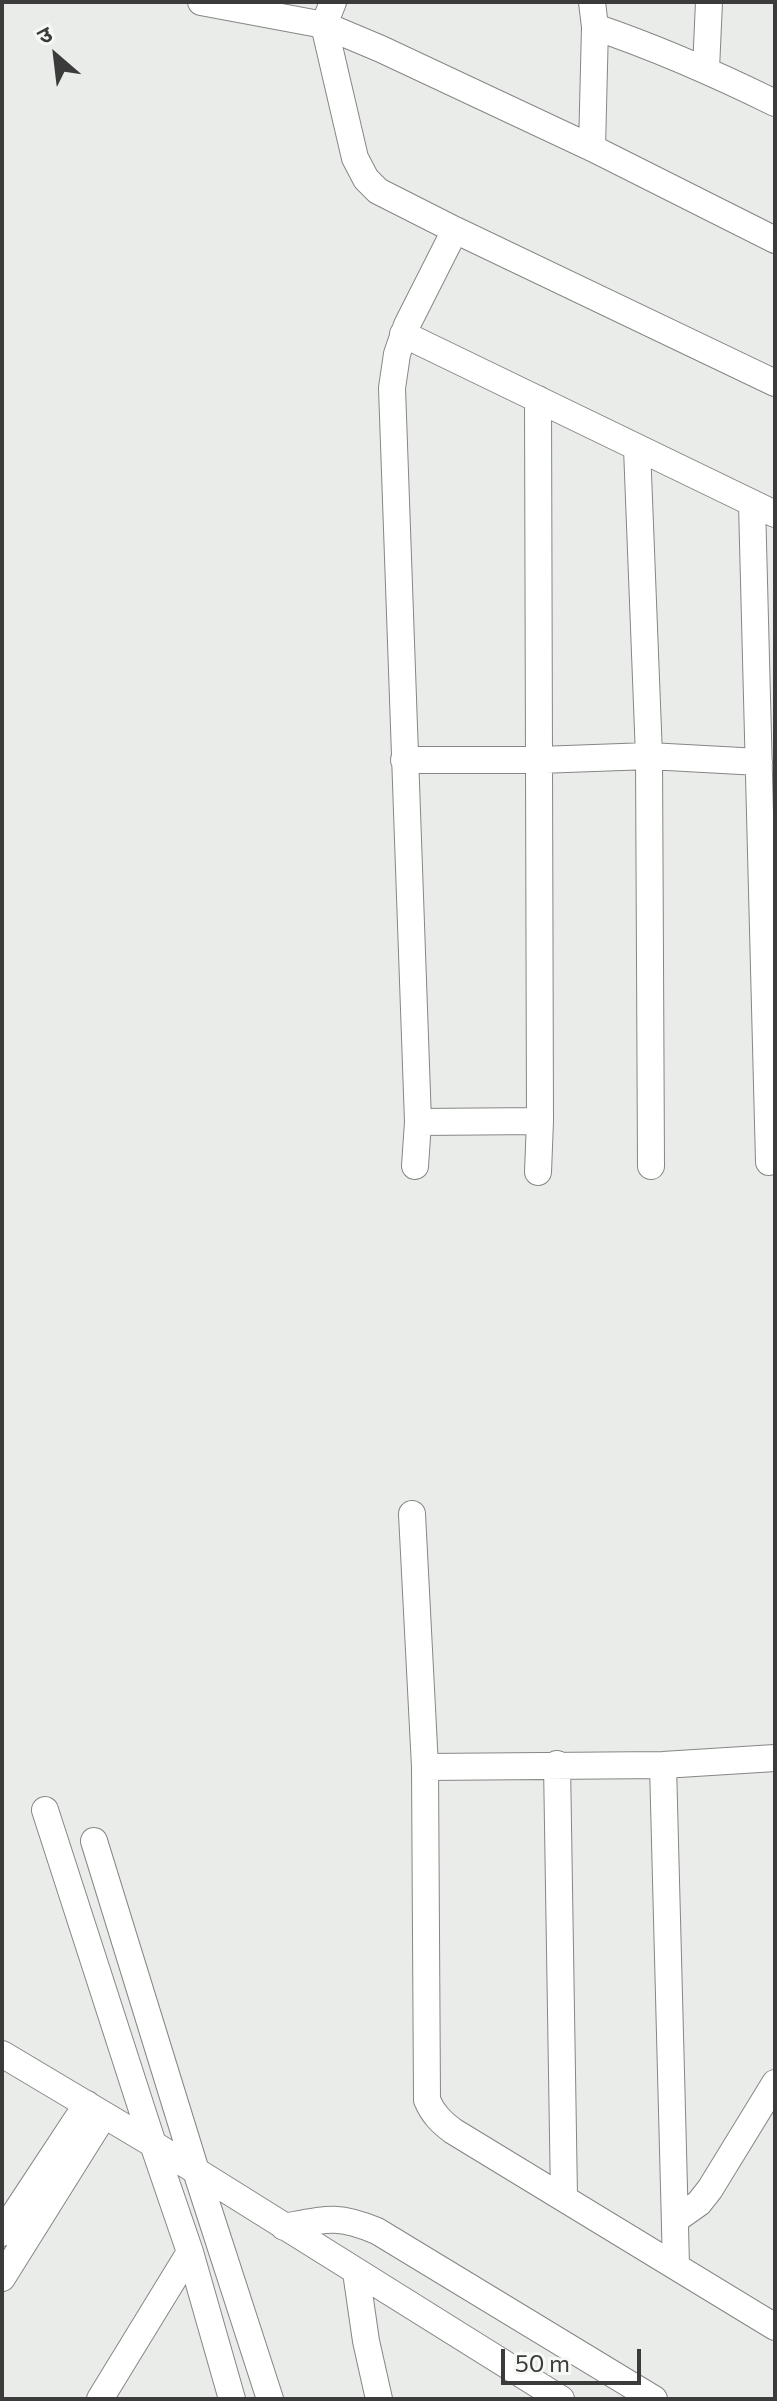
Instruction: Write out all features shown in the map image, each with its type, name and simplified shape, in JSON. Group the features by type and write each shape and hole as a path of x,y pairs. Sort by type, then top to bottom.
{"street":[{"path":"201,2 328,14 381,49 592,148 775,240"},
{"path":"706,69 709,2"},
{"path":"328,14 355,158 366,179 378,191 775,383"},
{"path":"592,148 593,14 655,48 775,103"},
{"path":"415,1166 418,1122 392,388 403,334 455,230"},
{"path":"403,334 764,509 759,762 769,1162"},
{"path":"538,399 538,1172"},
{"path":"637,448 649,756 651,1166"},
{"path":"404,760 649,756 759,762"},
{"path":"418,1122 540,1121"},
{"path":"412,1514 425,1767 427,2100 432,2112 441,2123 775,2327"},
{"path":"425,1767 663,1765 775,1758"},
{"path":"557,1764 564,2197"},
{"path":"663,1765 676,2265"},
{"path":"45,1810 190,2252 232,2399"},
{"path":"94,1841 270,2399"},
{"path":"2,2054 153,2144 561,2399"},
{"path":"675,2220 699,2203 710,2189 775,2083"},
{"path":"2,2233 9,2204 96,2110"},
{"path":"2,2278 96,2110"},
{"path":"284,2227 327,2218 352,2220 377,2231 654,2399"},
{"path":"100,2399 190,2252"},
{"path":"356,2272 378,2398"}]}
